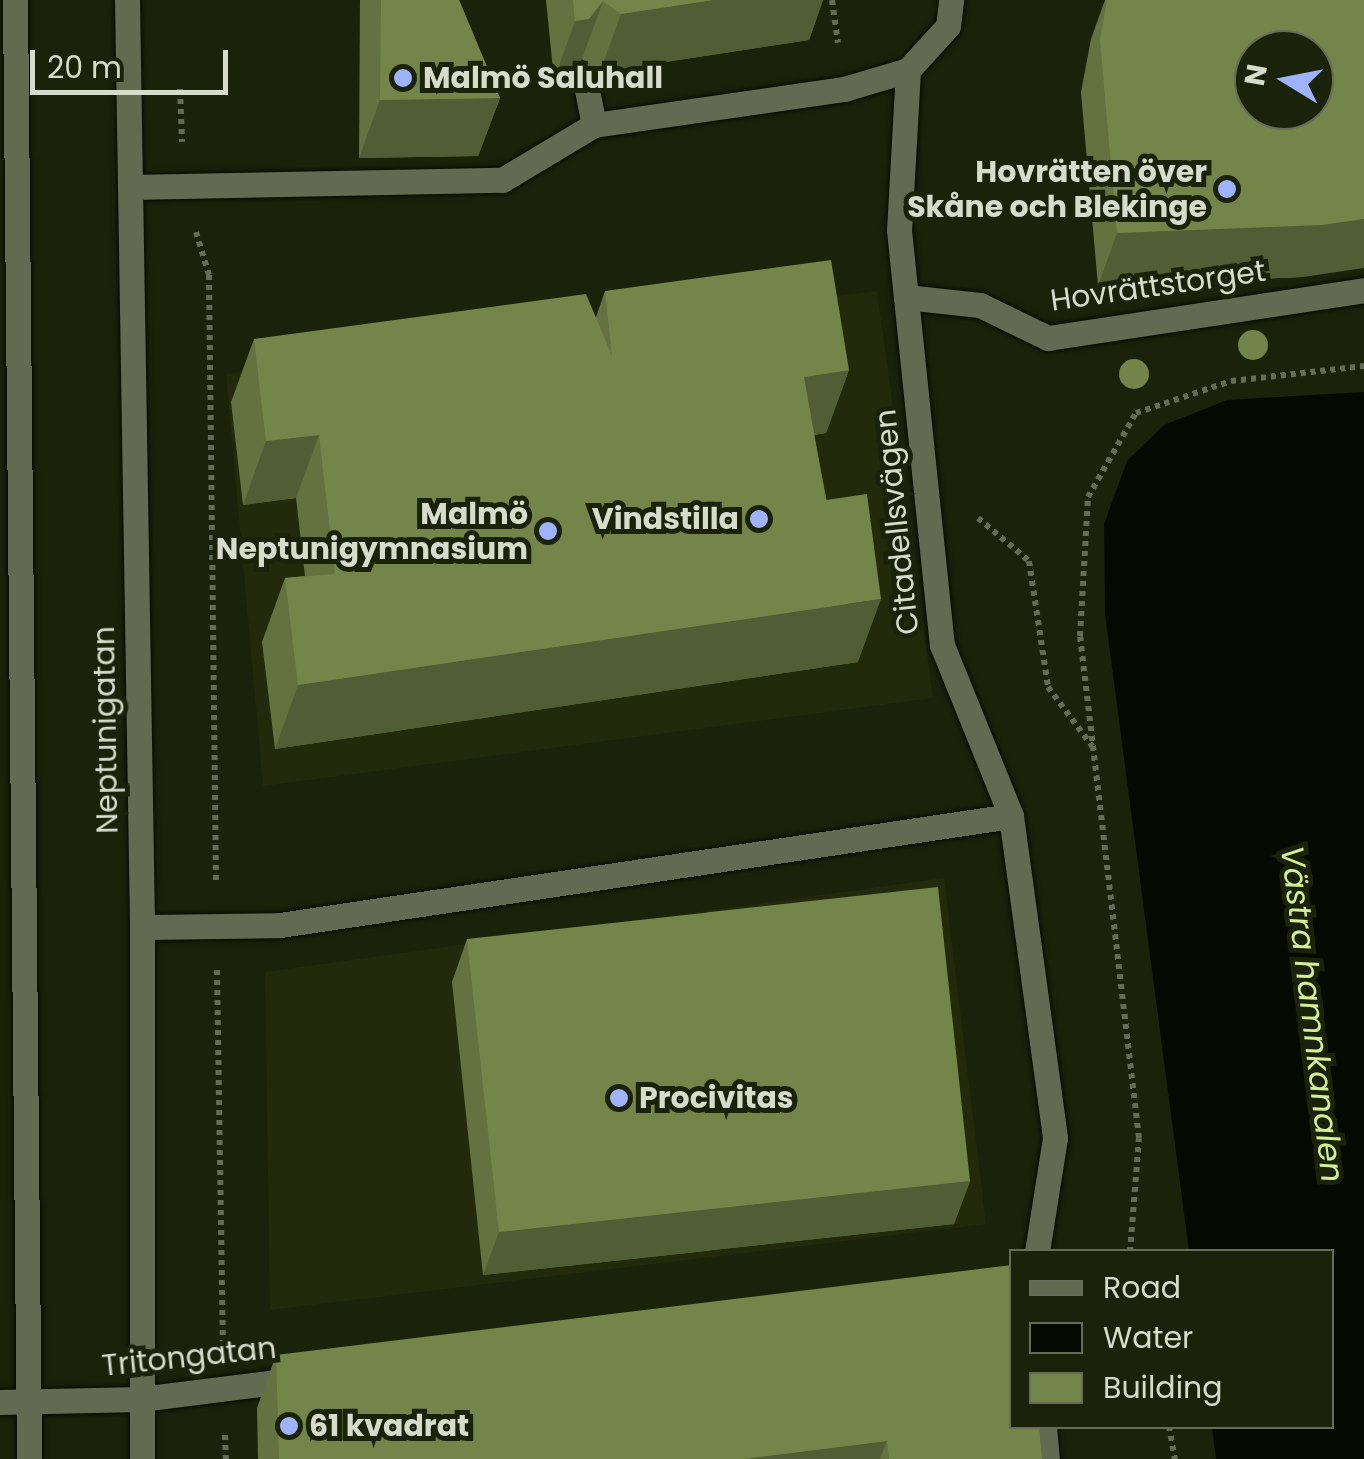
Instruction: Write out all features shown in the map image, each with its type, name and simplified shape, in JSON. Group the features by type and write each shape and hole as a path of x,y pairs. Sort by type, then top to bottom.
{"street":[{"path":"15,0 29,1459"},
{"name":"Neptunigatan","path":"126,0 142,927 142,1459"},
{"path":"130,187 183,190 502,180 594,125 844,88 908,70 948,26 952,0"},
{"name":"Citadellsvägen","path":"908,70 898,230 942,644 1010,816 1055,1138 1038,1249"},
{"path":"584,75 594,125"},
{"name":"Hovrättstorget","path":"906,297 980,305 1048,338 1364,290"},
{"path":"142,927 280,925 1010,816"},
{"name":"Tritongatan","path":"0,1402 140,1399 329,1375"},
{"path":"1044,1429 1046,1459"}],"path":[{"path":"180,76 183,190 209,274 226,1459"},
{"path":"1130,1249 1139,1138 1080,636 1088,497 1136,413 1230,381 1364,366"},
{"path":"924,473 1029,561 1048,686 1093,746"},
{"path":"1170,1429 1176,1459"}],"shaded area":[{"name":"Malmö Neptunigymnasium","path":"877,291 933,698 263,786 226,374"},
{"name":"Procivitas","path":"944,878 986,1224 270,1310 265,972"}],"water":[{"name":"Västra hamnkanalen","path":"1364,392 1364,1459 1216,1459 1212,1429 1334,1429 1334,1249 1189,1249 1105,614 1104,524 1127,461 1164,425 1227,400"}],"building":[{"path":"381,0 459,0 500,98 380,100"},
{"path":"573,0 713,0 621,14 603,1 589,19 575,21"},
{"name":"Hovrätten över Skåne och Blekinge","path":"1107,0 1364,0 1364,219 1322,225 1117,233 1100,40"},
{"name":"Malmö Neptunigymnasium","path":"831,260 849,370 804,377 826,500 867,494 881,599 298,685 285,578 335,574 319,435 266,441 254,339 586,294 612,356 605,291"},
{"path":"938,887 970,1181 499,1232 467,939"},
{"path":"1009,1265 1009,1429 1039,1429 1042,1459 889,1459 887,1441 743,1459 279,1459 276,1355"}],"place":[{"name":"Malmö Saluhall","path":"403,78"},
{"name":"Hovrätten över Skåne och Blekinge","path":"1227,189"},
{"name":"Vindstilla","path":"759,519"},
{"name":"Malmö Neptunigymnasium","path":"548,531"},
{"name":"Procivitas","path":"619,1098"},
{"name":"61 kvadrat","path":"289,1426"}]}
